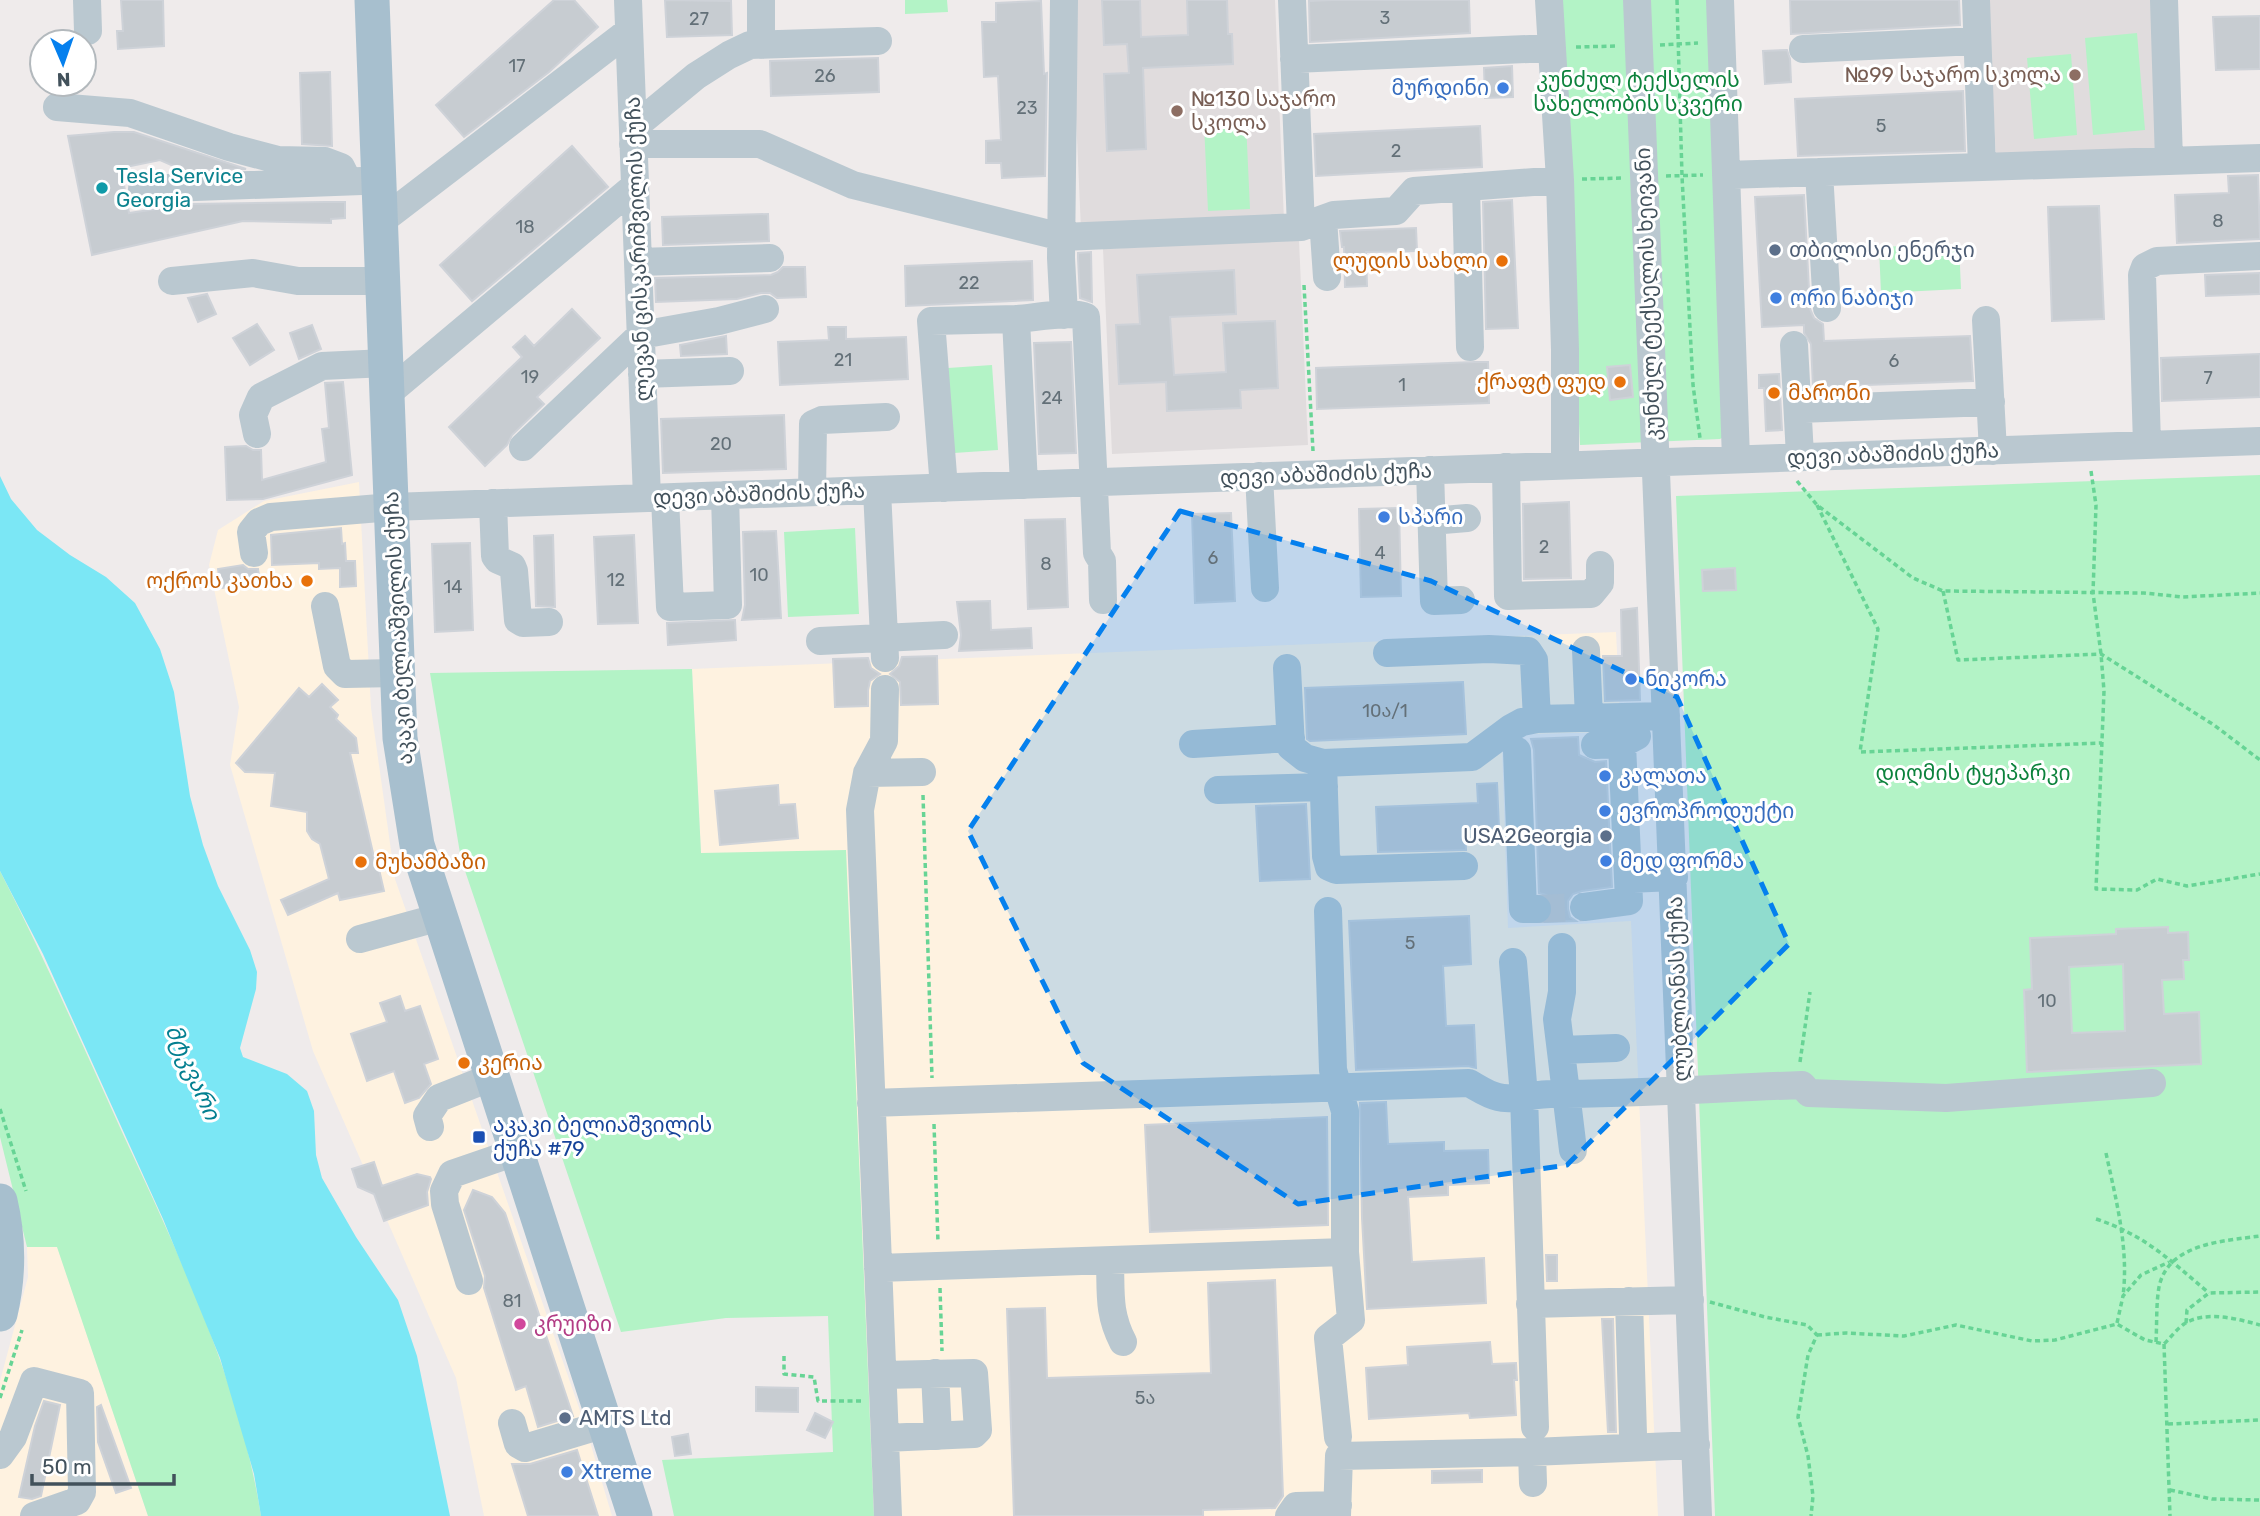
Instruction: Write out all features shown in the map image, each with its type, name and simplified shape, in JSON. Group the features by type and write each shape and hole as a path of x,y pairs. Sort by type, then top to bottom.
{"main road":[{"name":"აკაკი ბელიაშვილის ქუჩა","path":"372,0 363,181 380,222 400,738 417,845 635,1516"},
{"path":"0,1201 7,1246 7,1270 0,1314"}],"street":[{"path":"87,0 88,28"},
{"name":"ლევან ცისკარიშვილის ქუჩა","path":"628,0 642,374 670,607 728,605 725,495"},
{"path":"761,0 761,45"},
{"path":"1064,0 1064,315"},
{"path":"1292,0 1294,59 1316,280"},
{"path":"1549,0 1560,180 1565,465"},
{"name":"კუნძულ ტექსელის ხეივანი","path":"1637,0 1656,462"},
{"path":"1720,0 1736,459"},
{"path":"1976,0 1982,167"},
{"path":"2164,0 2169,161"},
{"path":"380,222 629,31"},
{"path":"633,136 696,76 750,45 878,41"},
{"path":"1803,49 1978,41"},
{"path":"1294,59 1552,48"},
{"path":"57,107 130,113 229,147 278,160 326,161 363,181"},
{"path":"633,136 760,144 853,185 1062,237 1312,223 1334,215 1396,211 1414,191 1560,180"},
{"path":"1726,175 2260,158"},
{"path":"1819,172 1827,308"},
{"path":"142,188 363,181"},
{"path":"257,434 253,415 261,397 323,366 387,378 635,186"},
{"path":"1466,187 1469,347"},
{"path":"2147,446 2142,275 2145,267 2157,261 2260,256"},
{"path":"638,262 770,258"},
{"path":"172,281 253,273 298,281 383,281"},
{"path":"523,447 641,335 719,321 765,309"},
{"path":"944,488 931,321 1064,315 1086,317 1097,553 1102,561 1104,600"},
{"path":"1017,319 1024,485"},
{"path":"1986,320 1993,451"},
{"path":"1794,345 1798,469"},
{"path":"642,374 730,371"},
{"path":"1798,410 1990,402"},
{"path":"812,492 813,424 822,420 886,417"},
{"name":"დევი აბაშიძის ქუჩა","path":"254,553 251,532 258,523 271,517 392,507 1736,459 1798,469 1993,451 2260,441"},
{"name":"ლუბლიანას ქუჩა","path":"1656,462 1698,1516"},
{"path":"1506,467 1508,596 1591,594 1601,583 1600,565"},
{"path":"1430,470 1434,601 1461,600"},
{"path":"1259,476 1265,588"},
{"path":"877,491 884,648"},
{"path":"493,503 495,556 512,566 514,571 518,620 523,623 549,622"},
{"path":"1432,521 1467,518"},
{"path":"326,606 337,666 345,674 397,673"},
{"path":"820,641 884,648 944,635"},
{"path":"1387,653 1489,649 1528,651 1534,660 1537,719"},
{"path":"1584,907 1629,901 1628,879 1586,650"},
{"path":"1287,668 1291,747 1323,775 1326,856 1329,867 1336,870 1464,866"},
{"path":"885,690 884,741 867,773 860,810 888,1516"},
{"path":"1218,790 1472,757 1522,722 1537,719 1602,735 1644,732 1667,724"},
{"path":"1602,735 1667,724"},
{"path":"1193,744 1291,738"},
{"path":"1517,751 1523,909 1537,909"},
{"path":"867,773 922,772"},
{"path":"1628,879 1674,877"},
{"path":"1328,911 1333,1069 1345,1111 1345,1252 1350,1320 1328,1338 1338,1437"},
{"path":"360,939 440,917"},
{"path":"1562,947 1562,992 1558,1019 1573,1150"},
{"path":"1513,962 1524,1096 1533,1483"},
{"path":"1561,1050 1616,1048"},
{"path":"430,1127 427,1116 439,1098 492,1077"},
{"path":"871,1103 1469,1083 1498,1097 1511,1099 1524,1096 1802,1085 1809,1093 1946,1098 2152,1083"},
{"path":"469,1281 448,1216 444,1191 452,1174 516,1152"},
{"path":"878,1268 1345,1252"},
{"path":"1110,1261 1111,1311 1113,1323 1123,1342"},
{"path":"1530,1304 1690,1300"},
{"path":"1629,1301 1633,1435"},
{"path":"883,1388 939,1373 974,1373 978,1430 974,1434 885,1438"},
{"path":"938,1436 939,1373"},
{"path":"0,1455 13,1437 34,1381 80,1393 82,1492 77,1501 34,1516"},
{"path":"512,1423 518,1444 524,1448 605,1424"},
{"path":"1289,1516 1296,1506 1338,1510 1339,1456 1534,1439 1696,1445"}],"path":[{"path":"1677,0 1693,385 1701,460"},
{"path":"1313,451 1316,280"},
{"path":"2087,448 2096,505 2092,593 2104,691 2096,889 2137,890 2157,879 2187,886 2260,874"},
{"path":"1798,469 1878,629 1860,752 2102,743"},
{"path":"1817,505 1913,578 1943,591 2144,593 2183,597 2260,593"},
{"path":"1943,591 1958,660 2101,654 2214,725 2260,761"},
{"path":"922,772 939,1267 939,1373"},
{"path":"1802,1085 1800,1055 1810,992"},
{"path":"2106,1153 2121,1227 2126,1274 2117,1324"},
{"path":"2096,1219 2137,1235 2209,1293"},
{"path":"2123,1296 2141,1275 2209,1243 2260,1236"},
{"path":"2155,1342 2160,1284 2171,1261"},
{"path":"2186,1323 2188,1310 2209,1293 2260,1292"},
{"path":"1690,1300 1807,1325 1817,1335 1846,1333 1904,1336 1956,1325 2032,1341 2044,1341 2117,1324 2145,1340 2164,1343 2186,1323 2206,1316 2260,1325"},
{"path":"1811,1516 1813,1496 1808,1456 1798,1417 1808,1355 1817,1335"},
{"path":"2164,1343 2170,1516"},
{"path":"784,1356 785,1374 814,1377 818,1401 883,1388"},
{"path":"2167,1424 2260,1420"},
{"path":"2170,1490 2212,1499 2260,1500"}],"highlighted area":[{"path":"1180,511 1431,581 1677,697 1789,944 1567,1165 1298,1204 1083,1063 968,831"}],"shaded area":[{"name":"№130 საჯარო სკოლა","path":"1071,0 1275,0 1284,221 1081,230"},
{"name":"№99 საჯარო სკოლა","path":"1988,0 2155,0 2163,150 1996,158"},
{"path":"1299,240 1308,445 1112,454 1103,249"},
{"path":"359,482 371,708 395,879 585,1425 612,1516 484,1516 456,1378 313,1051 230,765 239,707 209,565 218,530 264,501"},
{"path":"1616,632 1621,732 1518,734 1502,744 1508,928 1631,921 1658,1516 874,1516 846,851 701,854 692,669"},
{"path":"57,1246 148,1516 0,1516 0,1381 28,1277 27,1247"}],"green space":[{"path":"905,0 947,0 948,12 905,14"},
{"name":"კუნძულ ტექსელის სახელობის სკვერი","path":"1559,0 1709,0 1725,436 1720,439 1580,445"},
{"path":"2137,33 2145,130 2093,135 2085,38"},
{"path":"2071,54 2077,135 2034,139 2027,58"},
{"path":"1246,122 1250,209 1208,211 1204,124"},
{"path":"1959,244 1961,289 1881,293 1879,247"},
{"path":"992,365 998,450 954,453 948,368"},
{"name":"დიღმის ტყეპარკი","path":"2260,475 2260,1516 1715,1516 1676,496"},
{"path":"855,528 859,614 788,617 784,532"},
{"path":"692,669 701,853 846,850 874,1516 674,1516 662,1460 833,1452 828,1316 726,1318 621,1332 461,859 430,673"},
{"path":"0,871 165,1225 205,1320 238,1416 261,1516 148,1516 57,1247 27,1247 0,1137"}],"water":[{"name":"მტკვარი","path":"0,476 11,499 37,530 106,577 135,603 160,649 174,692 190,796 203,845 218,886 250,950 257,972 256,989 240,1048 243,1057 287,1074 307,1091 314,1111 316,1155 322,1178 356,1237 398,1300 417,1356 450,1516 261,1516 254,1474 220,1358 163,1219 43,954 0,871"}],"building":[{"path":"121,0 163,0 164,46 118,49 117,31 123,31"},
{"path":"554,0 574,0 598,27 549,72 464,137 436,105"},
{"path":"665,0 731,1 732,35 667,37"},
{"path":"1102,0 1140,0 1141,37 1188,35 1187,0 1227,0 1228,34 1232,34 1233,64 1143,68 1146,149 1107,151 1104,74 1129,73 1127,44 1104,45"},
{"path":"1469,0 1470,33 1310,42 1309,1"},
{"path":"1790,0 1959,0 1960,25 1791,34"},
{"path":"1041,1 1044,74 1047,73 1045,176 1002,178 1001,163 986,163 986,141 1001,140 998,76 984,77 982,22 996,22 996,3"},
{"path":"2260,16 2260,69 2216,70 2213,17"},
{"path":"1787,50 1791,82 1765,84 1763,51"},
{"path":"878,58 879,92 771,96 770,61"},
{"path":"1512,66 1513,97 1485,98 1484,68"},
{"path":"330,72 332,146 302,144 300,73"},
{"path":"1963,91 1965,151 1798,156 1795,99"},
{"path":"1480,126 1482,167 1316,176 1314,134"},
{"name":"Tesla Service Georgia","path":"134,132 246,169 185,171 160,160 121,168 129,213 190,204 345,202 345,218 331,219 331,223 243,221 92,255 68,136"},
{"path":"572,146 608,187 472,301 440,265"},
{"path":"2258,175 2260,239 2177,243 2175,195 2229,193 2228,176"},
{"path":"1804,195 1810,309 1814,318 1823,324 1824,341 1970,336 1973,381 1813,387 1811,344 1804,333 1804,325 1762,327 1755,197"},
{"path":"1512,200 1518,328 1486,329 1483,202"},
{"path":"2099,206 2104,319 2052,321 2048,207"},
{"path":"768,214 769,241 663,245 662,217"},
{"path":"1416,228 1417,251 1366,252 1367,286 1345,287 1344,247 1340,231"},
{"path":"1091,252 1092,302 1080,298 1078,258 1078,253"},
{"path":"1032,261 1033,300 906,306 905,266"},
{"path":"783,267 805,267 806,297 777,298 770,293 761,293 737,299 656,302 655,278 771,275"},
{"path":"1234,270 1236,314 1170,317 1174,375 1226,372 1223,323 1275,321 1278,388 1240,390 1241,408 1167,411 1166,382 1119,384 1116,325 1140,324 1137,275"},
{"path":"2260,273 2260,294 2206,296 2205,275"},
{"path":"207,294 216,314 198,322 188,298"},
{"path":"572,309 600,338 537,397 544,404 485,466 449,427 522,357 513,347 525,336 534,346"},
{"path":"257,324 274,350 250,365 233,338"},
{"path":"312,325 321,349 299,359 290,333"},
{"path":"828,327 846,327 846,339 906,337 908,379 780,385 778,342 829,340"},
{"path":"726,336 727,354 681,356 680,345"},
{"path":"1071,342 1076,453 1039,454 1034,343"},
{"path":"2260,354 2260,397 2162,401 2161,358"},
{"path":"1488,362 1489,403 1317,409 1316,368"},
{"name":"ქრაფტ ფუდ","path":"1630,365 1633,397 1610,400 1607,367"},
{"path":"1779,374 1782,430 1766,431 1764,388 1759,388 1759,375"},
{"path":"343,382 352,475 263,499 227,500 225,447 246,446 261,450 262,480 326,462 322,429 329,428 325,383"},
{"path":"784,415 786,469 663,473 661,419"},
{"path":"1569,502 1571,578 1524,579 1523,504"},
{"path":"1399,508 1401,596 1361,597 1359,509"},
{"path":"1231,513 1235,601 1195,603 1192,514"},
{"path":"1065,519 1068,607 1028,609 1025,520"},
{"path":"341,528 346,561 355,561 356,586 340,587 340,568 319,569 319,563 272,565 271,535"},
{"path":"776,531 781,618 742,620 745,605 743,532"},
{"path":"553,535 555,607 536,606 534,536"},
{"path":"634,535 638,623 598,624 594,537"},
{"path":"470,543 473,630 435,632 432,544"},
{"path":"243,565 248,569 258,569 260,582 221,588 218,569"},
{"path":"1735,568 1736,590 1703,591 1702,570"},
{"path":"990,601 991,630 1031,628 1032,648 959,651 961,635 957,602"},
{"name":"ნიკორა","path":"1637,608 1640,700 1605,701 1603,656 1622,656 1621,610"},
{"path":"735,620 736,640 668,645 667,623"},
{"path":"937,656 938,704 901,705 900,682 890,674 899,666 902,657"},
{"path":"868,658 871,668 880,674 870,681 868,706 835,707 833,659"},
{"path":"1463,682 1466,734 1307,739 1305,688"},
{"path":"322,684 338,700 330,707 338,715 336,719 356,738 358,753 350,753 384,891 340,900 338,893 288,915 281,900 329,879 320,844 312,839 307,831 307,812 271,806 275,773 245,772 236,763 299,688 309,697"},
{"path":"1578,737 1579,755 1595,762 1606,761 1612,887 1573,894 1568,901 1568,909 1570,917 1576,921 1546,922 1552,917 1554,908 1546,895 1539,893 1534,750 1531,739"},
{"path":"1497,783 1499,828 1465,829 1466,850 1378,852 1376,807 1478,803 1477,784"},
{"path":"778,785 779,805 795,804 798,838 720,845 715,791"},
{"path":"1306,804 1310,879 1260,881 1256,806"},
{"path":"1469,916 1471,964 1443,966 1446,1026 1474,1025 1476,1068 1468,1066 1356,1070 1349,921"},
{"path":"2168,927 2168,933 2188,932 2189,960 2183,960 2184,979 2162,980 2164,1014 2199,1012 2201,1064 2027,1072 2024,990 2032,989 2030,938 2116,934 2116,929","holes":["2123,964 2125,1031 2072,1033 2069,967"]},
{"path":"400,996 405,1011 420,1006 438,1059 424,1064 431,1084 419,1098 405,1103 394,1071 367,1081 351,1034 387,1022 380,1003"},
{"path":"1386,1102 1388,1144 1444,1142 1444,1151 1488,1150 1489,1183 1448,1185 1448,1195 1408,1197 1412,1262 1484,1258 1486,1303 1367,1309 1360,1103"},
{"path":"1327,1117 1328,1225 1150,1232 1145,1125"},
{"path":"374,1162 382,1186 417,1174 430,1177 428,1205 384,1221 374,1194 358,1187 352,1169"},
{"path":"473,1190 492,1197 505,1213 573,1416 538,1427 526,1386 516,1390 484,1288 485,1276 464,1210"},
{"path":"1546,1255 1557,1255 1557,1281 1547,1281"},
{"path":"1275,1280 1283,1496 1275,1508 1203,1510 1203,1516 1014,1516 1007,1309 1045,1308 1047,1378 1211,1373 1208,1283"},
{"path":"1602,1319 1613,1319 1616,1432 1608,1432"},
{"path":"1490,1342 1492,1364 1516,1363 1516,1415 1470,1418 1469,1413 1369,1419 1366,1368 1408,1365 1407,1347"},
{"path":"756,1387 798,1388 798,1412 756,1411"},
{"path":"44,1401 60,1405 41,1496 32,1499 19,1497 35,1426"},
{"path":"101,1405 131,1488 116,1493 98,1442 97,1407"},
{"path":"815,1413 833,1422 825,1438 807,1430"},
{"path":"688,1434 691,1454 675,1456 672,1437"},
{"path":"577,1450 598,1516 528,1516 512,1464 530,1464"},
{"path":"1482,1470 1482,1482 1432,1483 1432,1471"}],"tunnel":[{"path":"1537,909 1584,907"}],"place":[{"name":"№99 საჯარო სკოლა","path":"2075,75"},
{"name":"მურდინი","path":"1503,88"},
{"name":"№130 საჯარო სკოლა","path":"1177,111"},
{"name":"Tesla Service Georgia","path":"102,188"},
{"name":"თბილისი ენერჯი","path":"1775,250"},
{"name":"ლუდის სახლი","path":"1502,261"},
{"name":"ორი ნაბიჯი","path":"1776,298"},
{"name":"ქრაფტ ფუდ","path":"1620,382"},
{"name":"მარონი","path":"1774,393"},
{"name":"სპარი","path":"1384,517"},
{"name":"ოქროს კათხა","path":"307,581"},
{"name":"ნიკორა","path":"1631,679"},
{"name":"კალათა","path":"1605,776"},
{"name":"ევროპროდუქტი","path":"1605,811"},
{"name":"USA2Georgia","path":"1606,836"},
{"name":"მედ ფორმა","path":"1606,861"},
{"name":"მუხამბაზი","path":"361,862"},
{"name":"კერია","path":"464,1063"},
{"name":"აკაკი ბელიაშვილის ქუჩა #79","path":"479,1137"},
{"name":"კრუიზი","path":"520,1324"},
{"name":"AMTS Ltd","path":"565,1418"},
{"name":"Xtreme","path":"567,1472"}]}
